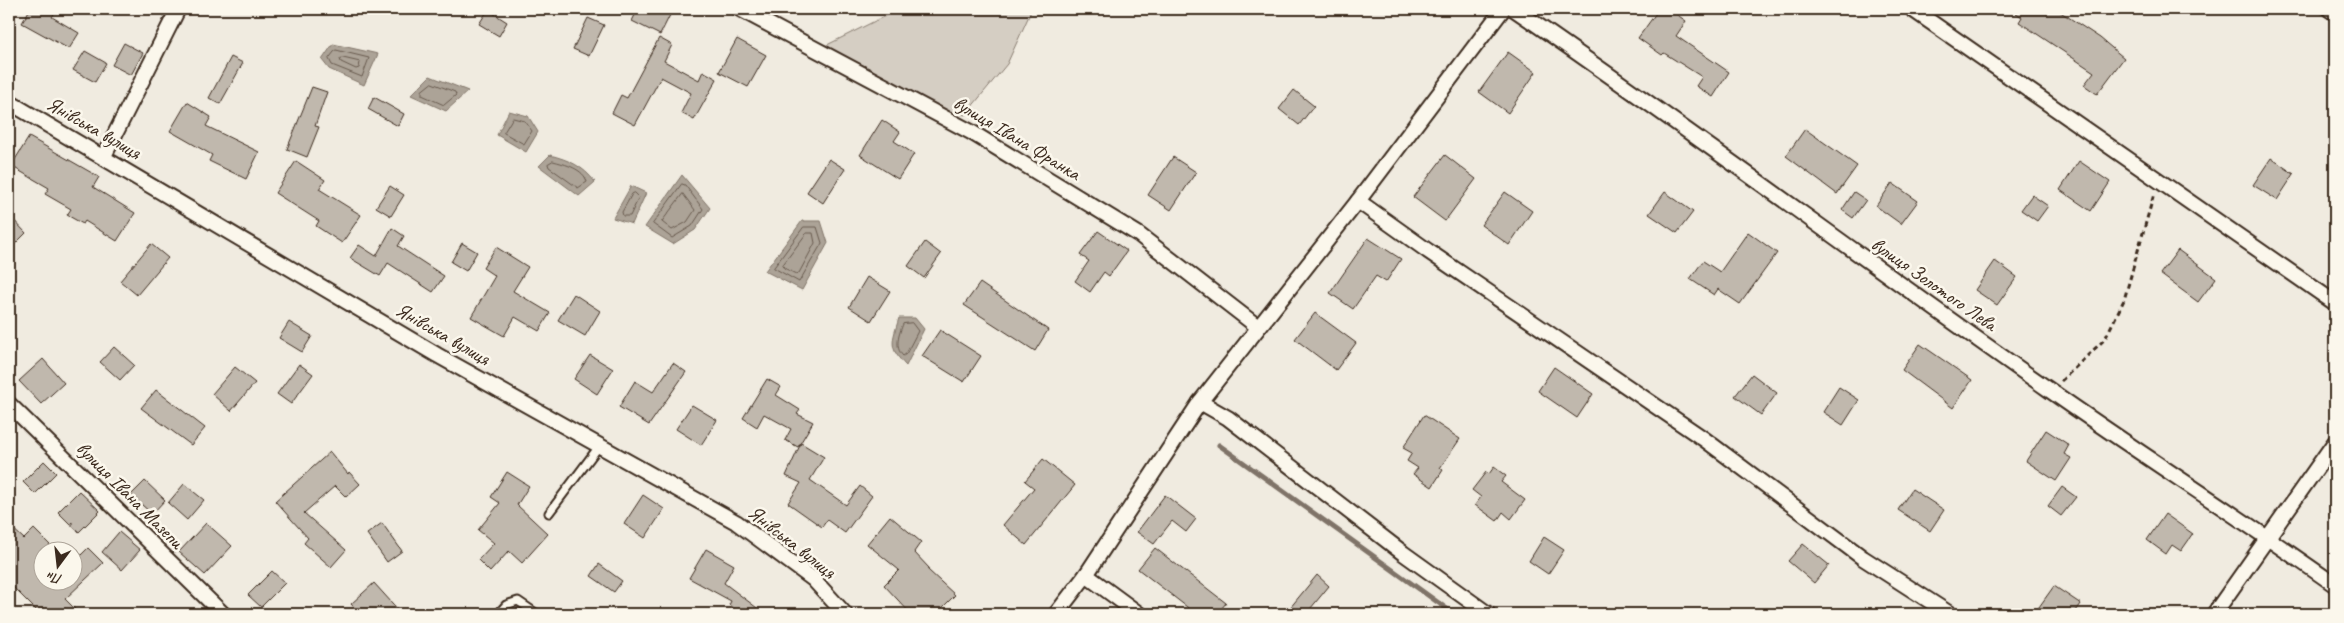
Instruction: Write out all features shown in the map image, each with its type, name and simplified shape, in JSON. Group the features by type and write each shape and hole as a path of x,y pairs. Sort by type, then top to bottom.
{"street":[{"path":"104,156 178,9"},
{"name":"вулиця Івана Франка","path":"740,9 971,132 1138,234 1258,327"},
{"path":"1056,614 1086,575 1200,402 1358,201 1503,9"},
{"name":"вулиця Золотого Лева","path":"1514,9 1681,125 1812,222 2050,391 2269,538 2335,585"},
{"path":"1912,9 2335,303"},
{"path":"2329,9 2335,13"},
{"name":"Янівська вулиця","path":"9,102 104,156 437,354 736,522 813,579 845,614"},
{"path":"1358,201 1428,252 1704,439 1863,558 1950,614"},
{"path":"1200,402 1228,418 1403,553 1488,614"},
{"name":"вулиця Івана Мазепи","path":"9,404 223,614"},
{"path":"2214,614 2335,442"},
{"path":"1086,575 1139,614"}],"lane":[{"path":"549,513 600,445"},
{"path":"498,614 506,605 518,601 537,614"}],"path":[{"path":"2050,391 2105,339 2124,300 2158,179"}],"shaded area":[{"path":"899,9 1032,9 1007,64 965,115 897,97 817,50"}],"water":[{"path":"333,44 378,54 364,85 329,69 322,60"},
{"path":"430,76 468,91 446,111 411,95"},
{"path":"509,111 528,116 538,132 526,152 497,135"},
{"path":"550,155 575,164 595,182 579,196 539,166"},
{"path":"682,175 710,208 695,230 673,244 645,227"},
{"path":"631,186 646,193 632,224 613,218"},
{"path":"802,221 821,221 828,243 802,290 765,271"},
{"path":"899,318 915,318 924,329 906,366 896,354 893,344"}],"building":[{"path":"30,9 57,9 52,17 79,33 69,49 22,23"},
{"path":"638,9 663,9 671,13 660,35 632,21"},
{"path":"1659,9 1669,9 1686,21 1676,36 1729,72 1713,97 1696,86 1702,77 1664,53 1662,55 1638,38"},
{"path":"2010,9 2056,9 2100,38 2124,58 2097,94 2084,85 2094,72 2019,22 2022,17"},
{"path":"488,10 507,22 499,36 479,24"},
{"path":"588,18 604,25 589,56 573,49"},
{"path":"659,38 672,45 664,61 699,80 703,71 717,79 694,120 681,113 691,93 661,77 635,125 612,113 621,95 627,98"},
{"path":"737,39 766,55 748,87 719,72"},
{"path":"124,43 143,53 131,75 112,65"},
{"path":"85,51 106,63 95,82 73,70"},
{"path":"1508,52 1536,72 1508,113 1479,92"},
{"path":"231,57 243,63 220,104 209,98"},
{"path":"312,87 327,92 315,126 319,127 307,157 287,149"},
{"path":"1294,90 1314,106 1299,125 1279,109"},
{"path":"374,97 404,114 398,126 368,109"},
{"path":"187,102 211,117 206,126 259,152 246,179 209,161 212,155 170,131"},
{"path":"882,120 900,132 894,141 914,154 898,179 860,155"},
{"path":"1805,129 1857,166 1837,194 1786,156"},
{"path":"29,137 99,177 93,187 135,213 117,241 85,221 83,224 67,215 71,209 45,194 49,188 11,166"},
{"path":"1445,155 1476,179 1445,221 1413,197"},
{"path":"1173,157 1196,172 1171,210 1148,195"},
{"path":"2271,158 2294,174 2277,200 2253,185"},
{"path":"829,159 845,169 823,203 807,192"},
{"path":"296,161 325,180 319,189 361,215 342,243 316,226 319,221 275,193"},
{"path":"2079,161 2110,182 2091,211 2060,190"},
{"path":"1892,183 1918,201 1901,224 1876,206"},
{"path":"390,186 404,195 391,216 376,207"},
{"path":"1505,192 1532,211 1509,245 1481,225"},
{"path":"1665,192 1693,212 1677,233 1649,214"},
{"path":"1854,192 1866,200 1853,218 1842,210"},
{"path":"2032,195 2048,206 2037,221 2021,210"},
{"path":"9,215 26,233 9,250"},
{"path":"392,228 404,236 398,246 444,276 433,292 388,263 380,276 350,258 359,245 376,256"},
{"path":"1098,231 1127,251 1109,276 1104,272 1090,292 1075,281 1089,261 1080,255"},
{"path":"1748,232 1777,253 1740,304 1718,289 1714,295 1690,279 1703,261 1720,272"},
{"path":"1368,238 1401,259 1386,282 1376,276 1353,309 1330,293"},
{"path":"925,242 941,254 924,278 908,266"},
{"path":"462,243 477,252 466,271 451,262"},
{"path":"151,244 168,258 137,295 120,281"},
{"path":"496,247 528,267 513,291 550,313 539,331 515,317 504,336 471,317 495,276 483,268"},
{"path":"2178,250 2216,278 2198,302 2160,274"},
{"path":"1995,261 2017,277 1997,305 1975,290"},
{"path":"867,277 890,291 871,321 849,307"},
{"path":"980,283 1048,330 1035,351 964,305"},
{"path":"574,294 600,311 585,336 558,320"},
{"path":"1315,313 1356,343 1336,370 1295,339"},
{"path":"289,322 312,336 302,352 279,338"},
{"path":"940,330 981,356 964,382 922,356"},
{"path":"1920,344 1972,380 1953,408 1902,370"},
{"path":"114,347 134,365 120,380 100,362"},
{"path":"590,355 613,369 597,394 574,379"},
{"path":"43,359 64,383 41,404 19,381"},
{"path":"673,363 686,372 649,425 619,407 635,381 653,392"},
{"path":"299,364 313,374 291,404 277,394"},
{"path":"235,367 255,383 231,411 212,394"},
{"path":"1554,367 1593,394 1577,418 1538,391"},
{"path":"1752,374 1777,393 1761,415 1735,396"},
{"path":"767,379 781,387 776,395 800,410 797,414 813,422 798,447 785,440 791,429 764,414 757,427 743,418"},
{"path":"1839,387 1859,400 1843,425 1823,412"},
{"path":"156,390 205,428 191,445 141,408"},
{"path":"692,405 717,420 701,445 676,429"},
{"path":"1424,415 1460,439 1440,468 1443,470 1432,487 1413,474 1418,468 1407,461 1412,453 1403,448"},
{"path":"2046,430 2069,445 2064,454 2071,458 2056,481 2026,461"},
{"path":"801,443 824,457 810,480 846,505 860,486 872,496 845,533 827,520 822,527 788,503 801,483 786,476"},
{"path":"330,452 348,474 349,472 360,484 346,497 335,486 304,513 346,550 331,567 304,543 308,538 275,501"},
{"path":"1043,459 1075,485 1026,545 1003,525 1034,488 1025,481"},
{"path":"44,461 56,473 35,494 23,482"},
{"path":"1494,467 1506,476 1501,482 1525,500 1511,519 1503,512 1497,521 1475,505 1481,497 1472,490 1486,472 1489,474"},
{"path":"507,472 529,486 517,505 548,534 522,563 509,551 490,572 478,560 494,543 478,530 500,503 491,497"},
{"path":"145,481 165,500 152,514 131,495"},
{"path":"184,484 204,500 187,520 168,503"},
{"path":"2062,487 2076,497 2061,516 2048,506"},
{"path":"1912,489 1944,510 1930,531 1898,510"},
{"path":"79,491 100,511 79,532 72,526 72,522 70,524 58,512"},
{"path":"643,495 664,509 645,538 624,524"},
{"path":"1165,495 1196,519 1186,532 1172,521 1154,544 1137,532"},
{"path":"2165,514 2193,534 2181,551 2172,545 2166,554 2147,540"},
{"path":"890,516 921,542 914,552 929,568 928,570 955,595 936,614 911,614 884,585 899,570 867,544"},
{"path":"206,523 232,546 205,575 179,552"},
{"path":"382,523 402,551 387,562 367,534"},
{"path":"9,525 24,539 34,529 45,540 32,540 32,590 74,590 65,599 80,614 40,614 9,583"},
{"path":"119,532 140,550 122,570 102,552"},
{"path":"1544,537 1564,550 1548,574 1529,561"},
{"path":"1803,544 1829,565 1814,583 1788,561"},
{"path":"88,548 103,563 82,583 82,554"},
{"path":"1155,548 1226,603 1217,614 1196,614 1138,569"},
{"path":"706,549 734,565 724,583 765,614 741,614 729,605 731,601 689,578"},
{"path":"599,564 622,581 614,592 591,576"},
{"path":"272,571 285,583 261,607 248,595"},
{"path":"1317,575 1329,586 1306,614 1285,614"},
{"path":"374,583 402,614 360,614 351,604"},
{"path":"2054,586 2081,604 2074,614 2034,614"}],"waterway":[{"path":"1219,445 1454,614"}]}
